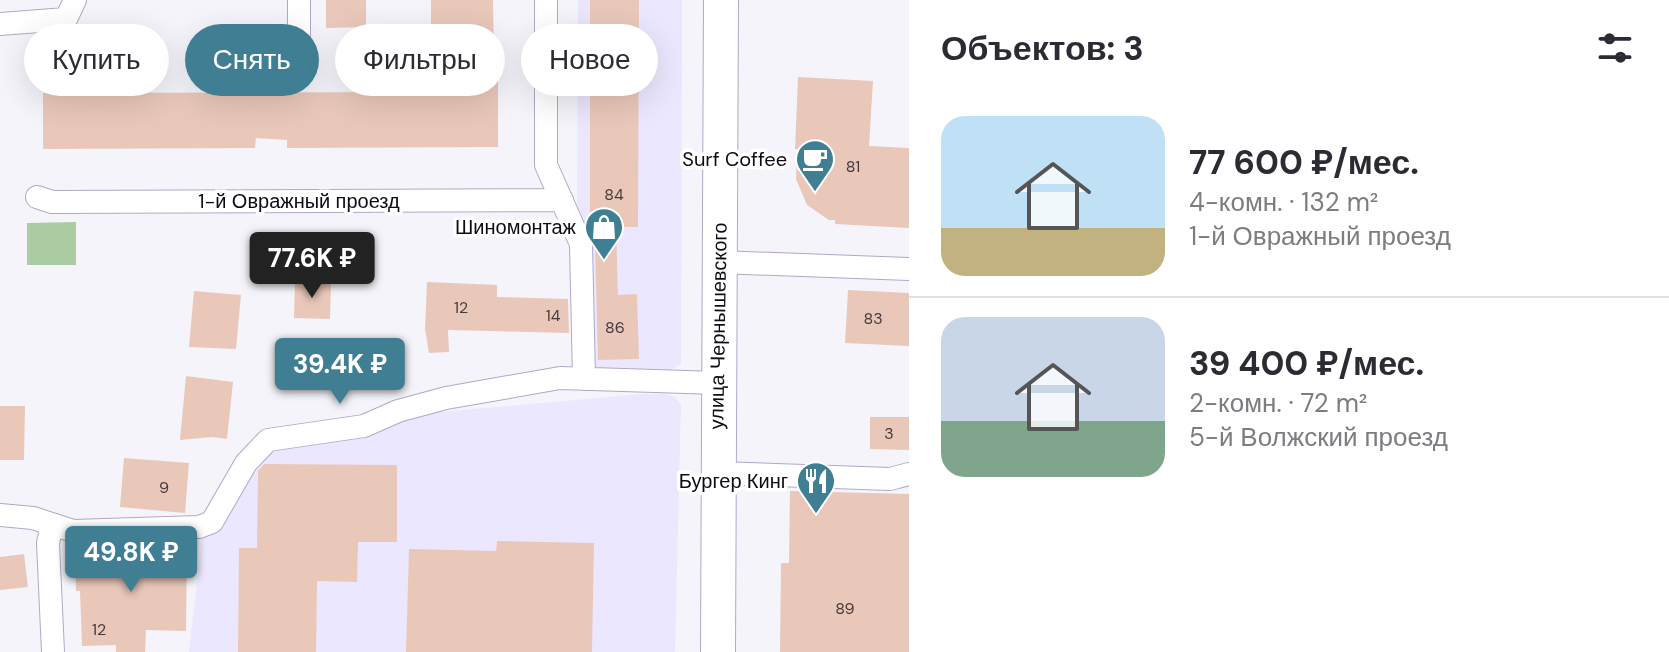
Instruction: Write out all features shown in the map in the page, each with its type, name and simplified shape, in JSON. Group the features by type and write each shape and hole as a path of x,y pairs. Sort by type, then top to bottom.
{"main road":[{"name":"улица Чернышевского","path":"718,652 721,0"}],"street":[{"path":"299,0 299,24"},
{"path":"546,0 546,165 581,244 584,379"},
{"path":"0,24 71,10"},
{"name":"1-й Овражный проезд","path":"37,197 52,202 562,200"},
{"path":"719,262 909,269"},
{"path":"0,515 33,518 73,531 199,527 212,522 246,463 268,440 364,426 398,411 446,398 560,378 718,383"},
{"path":"717,473 890,479 909,474"},
{"path":"52,525 48,543 53,652"}],"shaded area":[{"path":"578,0 682,0 681,364 665,373 595,369 589,364 577,216 578,96 658,96 658,24 578,24"},
{"path":"666,394 675,397 681,404 675,652 189,652 202,537 251,466 270,448 406,415"}],"green space":[{"path":"76,222 76,265 27,265 27,223"}],"building":[{"path":"326,0 366,0 366,24 335,24 335,28 326,28"},
{"path":"431,0 493,0 493,24 431,24"},
{"path":"590,0 639,0 639,24 590,24"},
{"path":"798,77 873,81 869,146 909,148 909,228 835,224 835,220 829,220 807,205 796,179"},
{"path":"319,92 335,92 335,96 498,96 498,147 287,148 287,140 256,138 255,148 43,149 43,96 169,96 169,93 185,93 185,96 319,96"},
{"path":"590,96 639,96 638,227 616,227 618,295 637,294 639,359 598,360 595,244 590,227"},
{"path":"295,281 331,282 330,319 294,318"},
{"path":"427,282 497,285 497,297 568,299 569,333 448,330 449,352 429,353 425,329"},
{"path":"848,290 909,293 909,346 845,343"},
{"path":"194,291 241,295 236,349 189,347"},
{"path":"186,376 233,382 227,439 180,440"},
{"path":"0,406 25,406 24,460 0,460"},
{"path":"870,417 909,417 909,450 870,449"},
{"path":"124,458 189,463 185,513 120,507"},
{"path":"264,464 397,465 397,542 358,542 357,582 317,581 316,652 238,652 239,548 257,548 258,471"},
{"path":"790,491 909,494 909,652 780,652 781,563 789,563"},
{"path":"497,541 594,543 592,652 406,652 409,549 496,551"},
{"path":"187,547 186,631 146,630 145,652 116,652 116,645 82,646 75,548"},
{"path":"24,554 28,587 0,590 0,557"}],"place":[{"name":"Surf Coffee","path":"815,193"},
{"name":"Шиномонтаж","path":"604,261"},
{"name":"Бургер Кинг","path":"816,515"}]}
